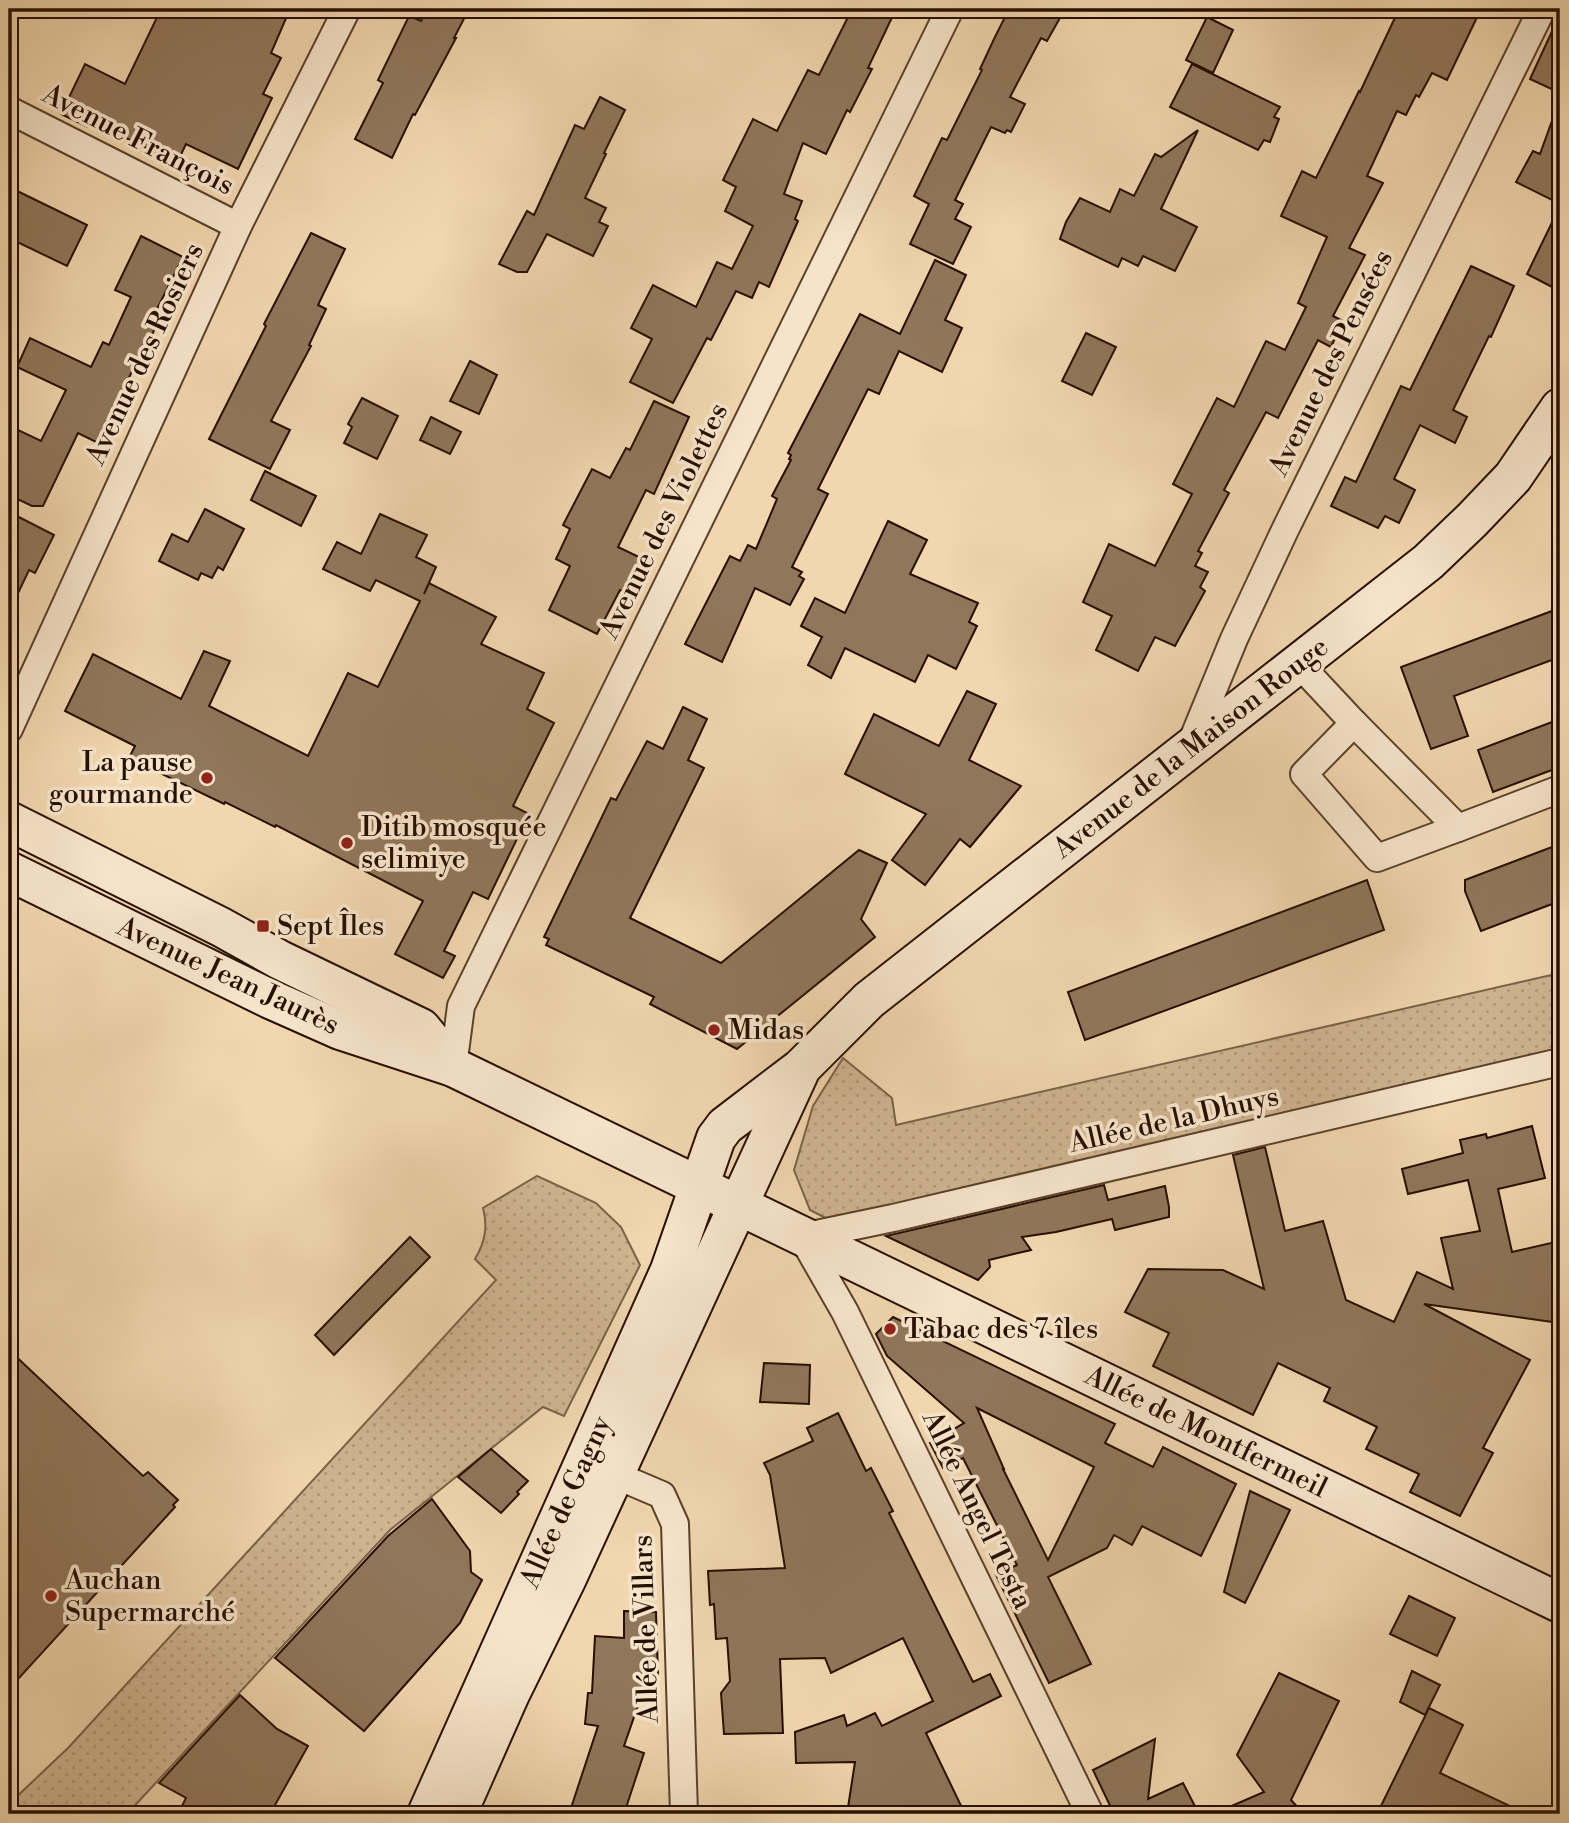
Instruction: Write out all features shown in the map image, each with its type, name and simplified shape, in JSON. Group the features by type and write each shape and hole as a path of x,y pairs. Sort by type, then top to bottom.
{"main road":[{"name":"Avenue de la Maison Rouge","path":"699,1187 716,1138 725,1126 801,1068 869,1000 1428,562 1513,477 1560,408"},
{"name":"Avenue Jean Jaurès","path":"9,821 221,927 280,960 421,1028 453,1067"},
{"name":"Avenue Jean Jaurès","path":"9,871 270,999 340,1030 453,1067 738,1206"},
{"name":"Avenue de la Maison Rouge","path":"738,1206 801,1068"},
{"name":"Allée de Gagny","path":"426,1814 670,1270 699,1187"},
{"name":"Allée de Montfermeil","path":"738,1206 1560,1603"},
{"name":"Allée de Gagny","path":"457,1814 510,1694 567,1578 738,1206"}],"street":[{"name":"Avenue des Rosiers","path":"9,729 238,226 347,9"},
{"name":"Avenue des Violettes","path":"453,1067 461,1006 950,9"},
{"name":"Avenue des Pensées","path":"1188,751 1234,639 1284,530 1542,9"},
{"name":"Avenue François","path":"9,110 238,226"},
{"path":"1298,663 1458,828"},
{"path":"1354,723 1304,774 1377,858 1560,789"},
{"name":"Allée de la Dhuys","path":"802,1237 1560,1062"},
{"name":"Allée Angel Testa","path":"802,1237 845,1312 1090,1814"},
{"name":"Allée de Villars","path":"615,1475 662,1495 675,1524 684,1814"}],"shaded area":[{"path":"1560,973 1560,1062 845,1228 810,1210 794,1170 813,1106 843,1058 892,1098 896,1125"},
{"path":"537,1176 596,1203 621,1227 640,1265 564,1416 543,1407 390,1530 127,1814 9,1814 9,1804 69,1747 496,1280 475,1259 485,1234 483,1208"}],"building":[{"path":"161,9 290,9 271,53 281,58 263,94 272,98 238,169 186,144 177,163 91,121 88,127 61,114 85,64 125,84"},
{"path":"426,9 469,9 392,158 355,139 383,83 378,80 409,16 421,21"},
{"path":"852,9 896,9 868,68 872,69 850,112 847,110 826,154 803,143 784,194 802,201 795,219 798,221 769,287 759,282 752,298 736,291 711,340 707,338 673,403 630,382 652,339 631,328 653,285 696,307 717,262 732,269 753,226 725,211 736,187 723,180 753,119 777,131 808,70 819,75"},
{"path":"1009,9 1065,9 1047,41 1041,38 1010,97 1025,104 1011,132 1007,130 1005,133 991,127 955,200 963,204 955,219 971,227 953,264 910,244 929,204 914,196 942,138 947,140"},
{"path":"1399,9 1481,9 1447,80 1432,73 1406,115 1397,111 1367,176 1383,183 1349,248 1365,255 1333,316 1343,321 1331,347 1318,340 1278,418 1266,412 1224,490 1229,493 1198,551 1202,553 1195,566 1208,572 1200,587 1205,591 1175,646 1155,637 1138,671 1096,650 1112,616 1083,602 1109,544 1155,566 1192,494 1173,484 1217,398 1234,407 1266,341 1285,350 1306,307 1298,303 1327,237 1281,216 1302,171 1316,178"},
{"path":"1560,14 1560,93 1530,79"},
{"path":"1207,17 1233,30 1213,73 1186,60"},
{"path":"1192,64 1280,107 1274,117 1279,119 1270,142 1264,140 1258,150 1170,107"},
{"path":"600,97 625,110 585,198 606,208 599,222 608,226 593,256 547,234 527,272 517,272 499,264 527,211 534,215 575,125 584,129"},
{"path":"1557,107 1560,108 1560,204 1516,182 1533,151 1540,154"},
{"path":"1198,130 1161,209 1197,227 1175,271 1143,256 1138,266 1122,258 1118,267 1060,239 1080,198 1110,212 1120,189 1134,196 1155,154 1161,157"},
{"path":"9,187 87,225 67,266 9,238"},
{"path":"1560,206 1560,291 1527,274"},
{"path":"311,233 345,249 318,305 326,309 309,345 311,346 271,421 290,430 270,469 209,439"},
{"path":"141,236 183,257 157,309 163,312 98,443 78,433 43,506 32,506 9,495 9,444 16,429 41,441 66,390 17,367 30,338 91,367 103,342 109,345 131,297 115,290"},
{"path":"935,260 966,275 945,320 962,328 942,372 899,351 879,394 868,389 818,489 828,494 792,567 802,572 799,576 804,579 790,605 755,588 722,662 685,644 730,556 740,561 748,545 756,549 777,499 772,496 791,460 788,453 860,314 900,334"},
{"path":"1471,266 1514,286 1453,410 1467,417 1455,443 1420,425 1394,479 1415,490 1399,523 1385,516 1378,528 1331,506 1345,477 1356,482 1401,386 1410,390"},
{"path":"1086,333 1116,347 1092,395 1062,381"},
{"path":"470,361 497,375 479,414 450,401"},
{"path":"362,398 398,416 377,459 344,443 352,427 348,424"},
{"path":"654,401 689,417 654,494 646,490 618,547 641,558 625,592 620,590 597,634 549,610 570,566 556,559 570,529 563,525 592,469 610,478 626,448 630,450"},
{"path":"431,417 461,432 450,454 420,440"},
{"path":"265,471 316,496 301,526 251,500"},
{"path":"205,509 244,529 223,570 218,567 212,578 201,573 198,580 159,561 172,534 188,542"},
{"path":"9,512 54,535 35,573 29,570 9,612"},
{"path":"380,514 427,535 416,557 436,567 424,594 429,583 496,617 481,644 544,673 527,709 554,723 513,806 529,814 488,899 473,892 444,951 455,956 443,978 395,954 423,901 276,825 275,827 225,802 224,804 129,758 135,746 65,711 93,654 181,699 204,651 230,661 209,706 308,756 348,673 378,687 420,601 376,580 370,591 323,569 337,542 361,554"},
{"path":"888,521 927,540 910,574 978,603 969,622 977,626 956,669 928,655 915,682 845,648 831,678 808,665 822,637 801,626 815,598 845,613"},
{"path":"1560,608 1560,657 1454,696 1468,736 1431,749 1401,667"},
{"path":"967,691 996,704 969,760 1021,786 970,847 960,839 925,885 892,860 926,814 845,774 874,714 939,746"},
{"path":"683,707 707,719 688,760 704,768 630,918 721,963 859,850 887,863 861,919 875,937 737,1049 650,1004 654,997 546,945 549,939 544,937 611,798 616,800 647,741 663,749"},
{"path":"1560,719 1560,767 1493,792 1478,750"},
{"path":"1560,844 1560,901 1481,931 1465,891 1465,880"},
{"path":"1367,880 1384,930 1085,1040 1068,992"},
{"path":"1532,1126 1545,1178 1498,1189 1512,1252 1560,1241 1560,1323 1424,1304 1530,1360 1483,1448 1493,1453 1460,1516 1410,1492 1419,1474 1366,1449 1377,1427 1324,1401 1330,1388 1278,1363 1253,1415 1153,1366 1169,1333 1125,1312 1148,1269 1223,1270 1264,1289 1233,1155 1265,1147 1285,1231 1323,1221 1346,1300 1394,1322 1417,1272 1453,1289 1441,1238 1480,1231 1468,1180 1408,1194 1402,1169 1463,1153 1460,1140 1486,1134 1487,1138"},
{"path":"1104,1185 1108,1200 1165,1186 1169,1217 1115,1230 1112,1219 1022,1237 1031,1250 989,1260 990,1267 978,1280 886,1236"},
{"path":"410,1237 430,1257 334,1355 315,1335"},
{"path":"893,1317 1115,1424 1105,1443 1153,1467 1163,1447 1236,1484 1201,1556 1142,1526 1132,1545 1114,1535 1107,1548 1048,1577 1091,1664 1049,1683 996,1575 1017,1565 963,1458 943,1468 930,1443 964,1423 887,1356 876,1334","holes":["977,1408 1094,1467 1048,1560 1003,1469"]},
{"name":"Auchan Supermarché","path":"9,1350 143,1476 148,1472 178,1500 173,1505 175,1507 9,1689"},
{"path":"764,1363 810,1365 809,1404 760,1402"},
{"path":"838,1413 866,1471 871,1468 893,1511 889,1513 973,1682 990,1674 1001,1696 926,1733 965,1814 847,1814 855,1762 796,1763 795,1732 844,1715 847,1726 875,1713 882,1726 933,1701 903,1638 831,1673 825,1658 780,1659 783,1733 724,1734 721,1693 730,1681 727,1638 716,1639 714,1604 710,1605 708,1571 785,1568 770,1475 764,1463 813,1441 807,1428"},
{"path":"491,1449 528,1481 501,1513 458,1477"},
{"path":"1250,1491 1290,1510 1245,1603 1224,1592"},
{"path":"432,1499 470,1551 471,1572 482,1580 460,1623 364,1731 275,1658 388,1536"},
{"path":"1409,1596 1455,1618 1437,1656 1390,1634"},
{"path":"624,1611 656,1612 658,1675 649,1674 624,1746 644,1753 624,1814 569,1814 598,1726 585,1724 588,1693 592,1693 595,1636 624,1638"},
{"path":"1412,1671 1440,1685 1425,1715 1400,1702"},
{"path":"1279,1673 1339,1701 1291,1800 1304,1814 1213,1814 1264,1792 1237,1755"},
{"path":"240,1695 277,1729 308,1746 270,1814 178,1814 186,1798 159,1783"},
{"path":"1429,1708 1463,1725 1440,1773 1527,1814 1377,1814"},
{"path":"1155,1739 1148,1799 1183,1783 1199,1814 1114,1814 1093,1770"}],"place":[{"name":"La pause gourmande","path":"207,778"},
{"name":"Ditib mosquée selimiye","path":"347,843"},
{"name":"Sept Îles","path":"263,926"},
{"name":"Midas","path":"714,1030"},
{"name":"Tabac des 7 îles","path":"890,1329"},
{"name":"Auchan Supermarché","path":"51,1596"}]}
